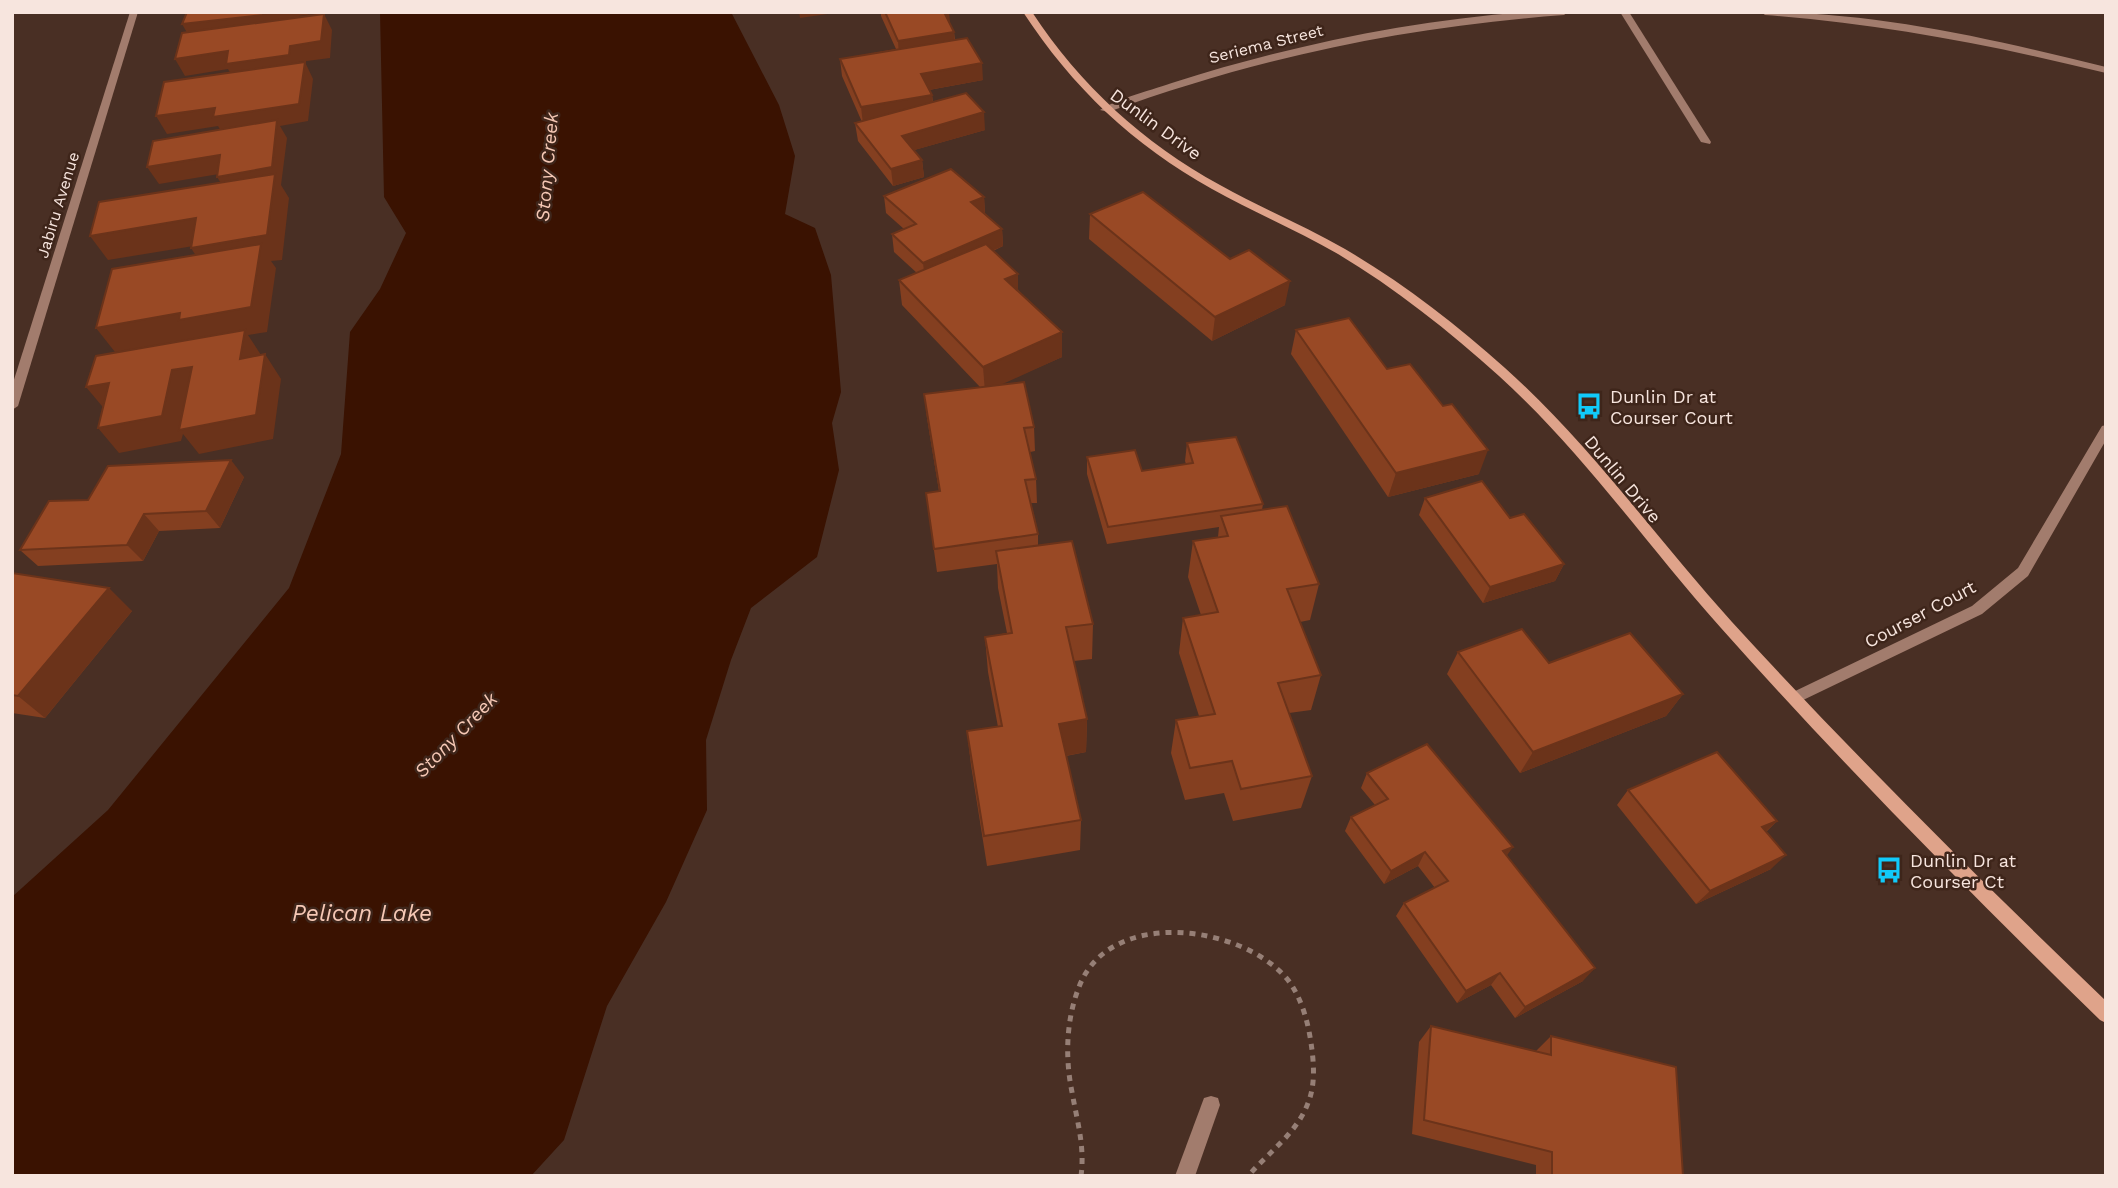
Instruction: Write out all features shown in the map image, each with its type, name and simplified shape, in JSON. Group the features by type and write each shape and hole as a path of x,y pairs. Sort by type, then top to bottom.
{"street":[{"name":"Jabiru Avenue","path":"12,406 134,12"},
{"name":"Dunlin Drive","path":"1027,12 1063,65 1105,110 1166,158 1344,254 1442,320 1507,377 1558,430 1724,622 1794,698 1956,869 2106,1014"},
{"name":"Seriema Street","path":"1105,110 1184,81 1338,43 1438,25 1564,12"},
{"path":"1625,12 1706,142"},
{"path":"1765,12 1846,20 1972,39 2106,70"},
{"name":"Courser Court","path":"1794,698 1977,610 2023,572 2106,429"},
{"path":"1185,1176 1211,1105"}],"path":[{"path":"1081,1176 1085,1152 1070,1083 1068,1051 1079,985 1089,965 1105,951 1125,940 1161,931 1194,933 1229,941 1262,958 1277,970 1300,999 1310,1030 1313,1061 1313,1084 1308,1106 1296,1128 1248,1176"}],"water":[{"name":"Pelican Lake","path":"380,12 731,12 779,105 795,156 785,214 815,228 831,275 841,392 832,423 839,470 817,557 751,608 731,660 706,740 707,810 666,902 607,1006 564,1140 531,1176 12,1176 12,897 108,810 289,588 341,454 350,332 380,289 406,233 384,197"}],"building":[{"path":"187,12 263,12 263,15 182,24"},
{"path":"885,12 944,12 954,32 898,41"},
{"path":"324,14 321,41 290,46 289,55 226,64 228,51 175,59 182,33"},
{"path":"967,38 982,63 921,74 932,95 861,107 840,59"},
{"path":"305,62 299,104 213,117 215,108 156,116 164,82"},
{"path":"966,93 984,112 902,136 922,160 891,169 855,123"},
{"path":"277,120 272,167 217,177 220,155 147,167 153,141"},
{"path":"951,169 984,197 971,202 1002,229 923,263 892,234 916,224 884,196"},
{"path":"275,174 267,235 191,248 196,218 90,236 99,202"},
{"path":"1143,192 1230,259 1249,250 1290,281 1215,317 1090,214"},
{"path":"261,244 251,307 179,320 180,313 96,328 112,269"},
{"path":"986,244 1018,274 1005,279 1062,332 983,367 899,280"},
{"path":"1349,318 1387,369 1410,364 1443,406 1452,404 1488,450 1396,473 1296,330"},
{"path":"245,330 240,359 265,354 256,415 179,430 192,367 172,370 162,416 98,428 109,383 86,387 96,356"},
{"path":"1024,382 1034,427 1024,428 1036,479 1025,480 1038,534 934,549 926,493 940,491 924,394"},
{"path":"1236,437 1263,504 1108,527 1087,457 1135,450 1142,471 1193,463 1187,443"},
{"path":"231,460 206,511 144,514 127,545 20,550 49,501 88,500 108,466"},
{"path":"1482,481 1510,518 1524,514 1564,564 1490,587 1425,498"},
{"path":"1287,506 1319,584 1287,589 1321,675 1278,683 1312,776 1241,789 1232,761 1190,768 1176,720 1215,714 1183,618 1218,612 1193,541 1228,536 1221,516"},
{"path":"1072,541 1093,624 1066,627 1087,719 1059,724 1081,820 984,836 967,731 1002,726 985,637 1012,633 996,551"},
{"path":"12,573 109,588 18,696 12,695"},
{"path":"1522,629 1549,663 1630,633 1683,694 1533,752 1458,652"},
{"path":"1427,744 1513,847 1503,851 1595,968 1525,1007 1500,973 1466,991 1404,903 1448,881 1425,852 1391,871 1351,817 1388,799 1367,773"},
{"path":"1717,752 1777,821 1762,827 1786,855 1710,891 1628,790"},
{"path":"1431,1026 1551,1055 1551,1036 1676,1067 1683,1176 1552,1176 1552,1152 1424,1120"}],"place":[{"name":"Dunlin Dr at Courser Court","path":"1589,406"},
{"name":"Dunlin Dr at Courser Ct","path":"1889,870"}],"water label":[{"name":"Stony Creek","path":"547,167"},
{"name":"Stony Creek","path":"456,735"}]}
